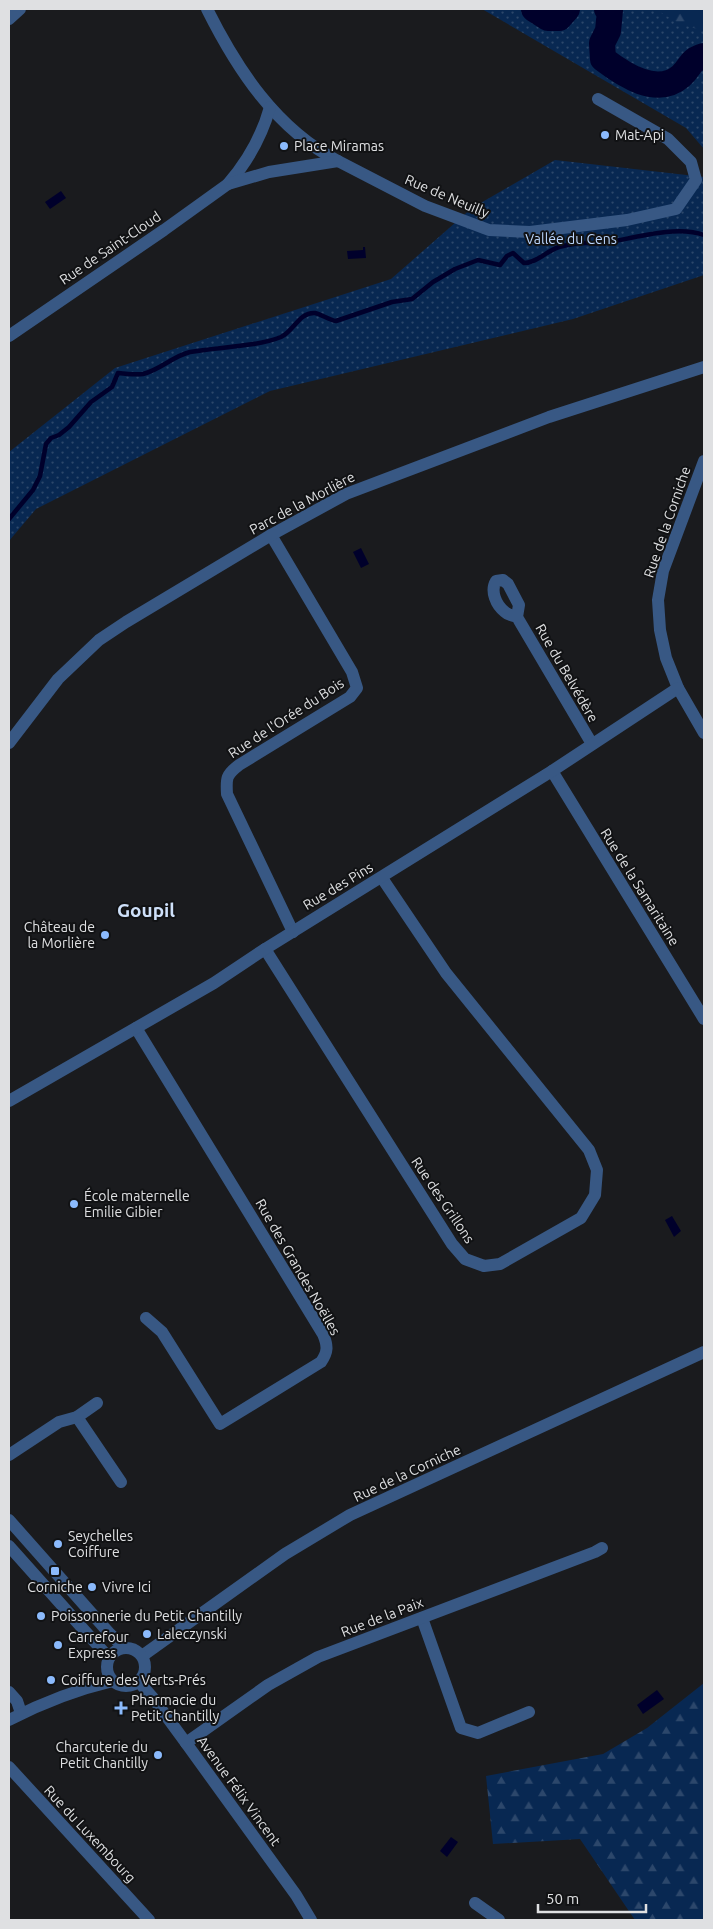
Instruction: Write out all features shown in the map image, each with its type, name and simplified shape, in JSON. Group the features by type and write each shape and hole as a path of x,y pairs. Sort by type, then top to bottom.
{"street":[{"path":"9,19 20,9"},
{"name":"Rue de Neuilly","path":"206,9 236,62 255,90 289,126 325,154 338,161 425,206 489,230 530,232 627,220 676,209 696,180 690,162 668,139 598,99"},
{"name":"Rue de Saint-Cloud","path":"9,336 228,184 244,167 264,129 270,106"},
{"name":"Rue de Saint-Cloud","path":"228,184 269,172 338,161"},
{"name":"Parc de la Morlière","path":"9,743 58,679 99,640 271,535 346,494 549,417 704,366"},
{"name":"Rue de la Corniche","path":"704,461 663,572 658,600 660,630 666,658 678,688 704,733"},
{"name":"Rue de l'Orée du Bois","path":"271,535 352,672 357,688 350,697 239,765 230,772 226,780 227,794 293,932"},
{"name":"Rue du Belvédère","path":"517,617 592,744"},
{"name":"Rue des Pins","path":"9,1102 214,983 265,949 552,771 678,688"},
{"name":"Rue de la Samaritaine","path":"552,771 704,1019"},
{"name":"Rue des Grillons","path":"265,949 452,1244 465,1259 484,1266 500,1264 581,1218 595,1195 597,1170 589,1150 446,974 382,878"},
{"name":"Rue des Grandes Noëlles","path":"136,1028 323,1334 327,1344 327,1353 321,1362 220,1424 162,1332 146,1318"},
{"name":"Rue de la Corniche","path":"142,1656 285,1554 350,1516 704,1352"},
{"path":"9,1456 59,1422 76,1418 97,1403"},
{"path":"76,1418 121,1482"},
{"path":"9,1520 110,1634 125,1648"},
{"path":"9,1546 109,1658"},
{"name":"Rue de la Paix","path":"186,1743 268,1685 318,1657 602,1548"},
{"path":"422,1618 461,1728 478,1733 529,1712"},
{"path":"132,1648 142,1656 146,1667 145,1673 138,1682 123,1686 113,1681 107,1670 109,1658 119,1649 132,1648"},
{"path":"9,1720 21,1713 96,1685 113,1681"},
{"name":"Avenue Félix Vincent","path":"138,1682 153,1698 296,1895 309,1920"},
{"path":"9,1692 17,1701 21,1713"},
{"name":"Rue du Luxembourg","path":"9,1767 149,1920"},
{"path":"475,1903 499,1920"}],"green space":[{"path":"482,9 704,9 704,149 686,128"},
{"path":"655,9 704,9 704,31 680,24"},
{"name":"Vallée du Cens","path":"555,160 704,177 704,275 573,319 270,391 36,509 9,541 9,452 115,368 391,279 472,208"},
{"path":"704,1683 704,1920 635,1920 580,1839 493,1844 486,1776 603,1754 647,1728"}],"shaded area":[{"path":"61,191 66,198 50,209 45,202"},
{"path":"363,247 365,247 366,258 348,259 347,251 363,250"},
{"path":"361,548 369,564 361,568 353,552"},
{"path":"672,1216 681,1231 674,1237 665,1220"},
{"path":"657,1690 664,1699 643,1714 637,1705"},
{"path":"451,1837 458,1842 447,1857 440,1851"}],"waterway":[{"path":"534,9 548,18 559,18 567,9"},
{"path":"607,9 610,10 608,31 602,43 603,59 631,77 651,84 672,82 681,76 693,62 704,56"},
{"path":"9,519 33,490 40,476 46,444 51,438 59,435 69,427 91,402 112,387 118,373 143,374 190,352 248,345 281,337 309,313 315,313 336,321 392,302 412,299 433,282 455,269 478,260 500,265 507,256 513,253 524,263 533,261 559,247 572,244 605,243 681,231 704,235"}],"place":[{"name":"Mat-Api","path":"605,135"},
{"name":"Place Miramas","path":"284,146"},
{"name":"Château de la Morlière","path":"105,935"},
{"name":"École maternelle Emilie Gibier","path":"74,1204"},
{"name":"Seychelles Coiffure","path":"58,1544"},
{"name":"Corniche","path":"55,1571"},
{"name":"Vivre Ici","path":"92,1587"},
{"name":"Poissonnerie du Petit Chantilly","path":"41,1616"},
{"name":"Laleczynski","path":"147,1634"},
{"name":"Carrefour Express","path":"58,1645"},
{"name":"Coiffure des Verts-Prés","path":"51,1680"},
{"name":"Pharmacie du Petit Chantilly","path":"121,1708"},
{"name":"Charcuterie du Petit Chantilly","path":"158,1755"}],"district":[{"name":"Goupil","path":"146,910"}]}
